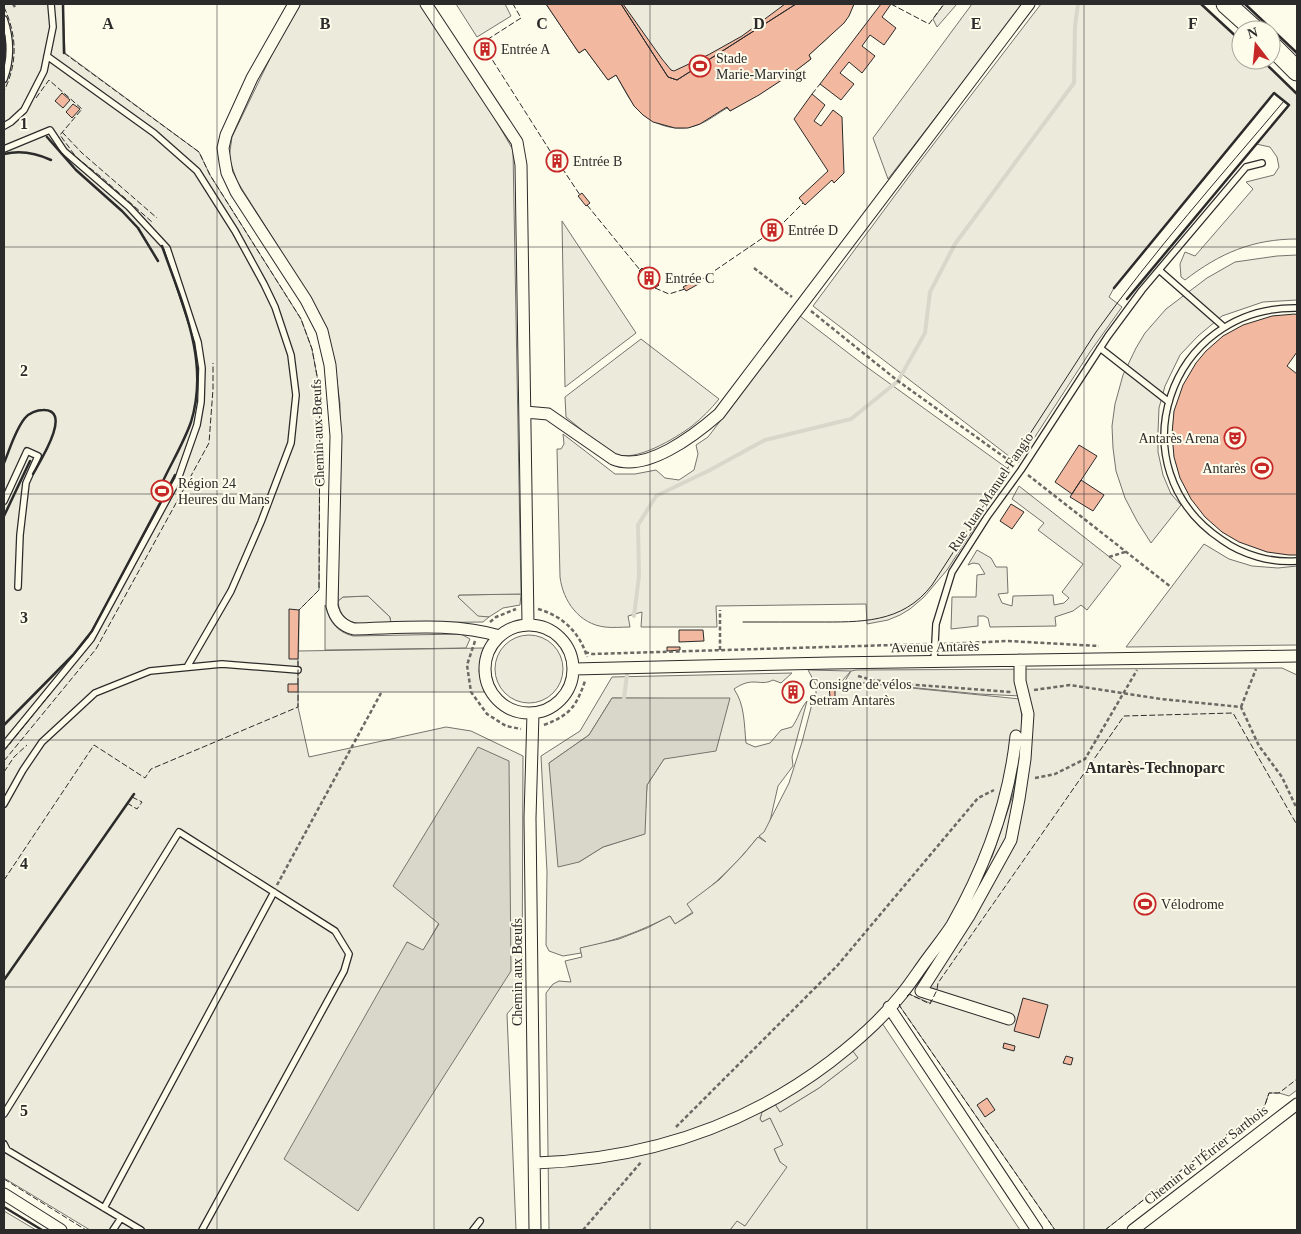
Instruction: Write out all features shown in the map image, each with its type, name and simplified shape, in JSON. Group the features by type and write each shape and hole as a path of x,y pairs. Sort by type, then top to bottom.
{"main road":[{"path":"1226,4 1244,20"},
{"path":"1281,55 1297,71"}],"street":[{"name":"Chemin aux Bœufs","path":"294,4 252,78 226,135 223,148 226,173 236,192 306,300 322,331 330,365 336,436 333,610 339,621 354,629 446,627 480,630 500,636"},
{"path":"426,4 517,142 521,165 528,624"},
{"path":"525,412 548,414 613,459 622,463 632,463 657,455 682,443 701,430 719,414 1029,4"},
{"path":"528,624 542,626 555,632 565,642 572,654 574,669 572,682 566,694 557,704 546,710 533,713 519,712 506,707 496,698 488,686 485,673 486,659 491,646 508,630 528,624"},
{"name":"Avenue Antarès","path":"574,669 1297,656"},
{"path":"1009,1020 921,991 968,916 1010,840 1022,781 1028,714 1020,681 1020,660"},
{"name":"Chemin aux Bœufs","path":"533,713 530,818 536,1163 535,1230"},
{"path":"536,1163 586,1160 626,1154 704,1132 777,1098 843,1052 890,1008 949,930 985,858 1008,783 1016,736"},
{"path":"890,1008 1037,1230"},
{"name":"Chemin de l'Étrier Sarthois","path":"1133,1230 1297,1104"},
{"path":"4,1194 61,1230"}],"lane":[{"path":"4,126 24,110 44,71 53,28 51,4"},
{"path":"4,19 10,44 8,65 4,79"},
{"path":"47,56 154,133 197,171 235,231 264,284 275,308 291,354 296,395 291,443 261,522 231,591 187,667"},
{"path":"4,148 50,130 64,151 129,207 153,231 167,248 173,263 198,342 202,368 202,402 197,425 178,479 91,639 4,745"},
{"name":"Rue Juan Manuel Fangio","path":"934,662 936,624 952,572 987,517 1021,470 1100,348 1142,290 1246,168 1262,163"},
{"path":"1159,270 1224,327"},
{"path":"1297,308 1263,310 1242,317 1208,338 1195,352 1179,376 1168,402 1164,435 1169,468 1177,490 1191,512 1214,536 1243,552 1275,561 1297,561"},
{"path":"1100,348 1168,402"},
{"path":"4,500 27,451 38,456 26,483 20,535 18,587"},
{"path":"4,804 23,770 42,742 95,693 150,671 222,664 298,670"},
{"path":"4,1114 179,832 335,931 348,954 344,971 202,1230"},
{"path":"104,1208 274,892"},
{"path":"4,1144 7,1150 141,1230"},
{"path":"114,1230 121,1218"},
{"path":"473,1230 480,1221"}],"path":[{"path":"13,4 15,8"},
{"path":"754,268 885,371 1021,470 1171,587"},
{"path":"1109,557 1125,552"},
{"path":"518,608 496,617 480,630 467,665 471,692 487,714 506,726 522,729"},
{"path":"535,609 548,612 560,618 573,630 581,641 587,659"},
{"path":"720,610 720,650"},
{"path":"585,652 592,654 641,654 1008,641 1106,646"},
{"path":"1261,657 1241,707 1259,746 1282,776 1297,809"},
{"path":"1022,781 1055,774 1085,759 1144,658"},
{"path":"855,675 872,680 904,684 1023,692 1070,685 1161,699 1241,707"},
{"path":"538,728 561,718 579,700 587,676"},
{"path":"274,892 381,693"},
{"path":"674,1128 837,966 978,798 1008,783"},
{"path":"583,1230 655,1147"}],"shaded area":[{"path":"4,4 63,4 65,53 199,152 210,175 301,319 312,349 320,392 319,590 299,610 298,707 309,757 446,727 471,731 523,756 522,996 507,1014 516,1230 90,1230 4,1178","holes":["439,923 358,1211 407,942 423,951"]},
{"path":"301,4 422,4 483,98 513,150 521,594 459,595 458,597 478,616 489,617 483,622 391,623 390,617 368,596 343,597 338,601 340,404 334,358 314,304 237,181 229,158 232,137 277,44"},
{"path":"456,4 505,4 511,16 477,37"},
{"name":"Stade Marie-Marvingt","path":"546,4 854,4 846,19 809,55 811,59 801,66 730,111 727,108 704,122 691,127 673,128 647,118 634,105 616,75 608,80 585,49 579,53"},
{"path":"944,4 957,4 937,27 933,19"},
{"path":"972,4 1023,4 888,179 873,138"},
{"path":"1041,4 1201,4 1231,32 1231,70 1272,70 1297,94 1297,239 1266,242 1238,249 1211,262 1185,280 1181,277 1180,264 1185,252 1195,256 1253,189 1246,182 1274,175 1279,167 1277,157 1270,147 1256,144 1289,106 1274,93 1114,288 1109,297 1122,307 1090,352 1018,463 813,306 916,167"},
{"path":"562,221 636,333 565,387"},
{"path":"1297,255 1297,300 1263,302 1222,316 1198,336 1180,355 1165,386 1159,408 1158,452 1163,475 1171,494 1181,505 1151,543 1125,498 1116,471 1113,448 1112,426 1115,404 1123,375 1136,348 1145,333 1166,309 1207,278 1235,262"},
{"path":"800,316 864,365 1011,471 947,570 924,597 910,609 888,620 867,624 866,604 716,606 717,627 641,627 642,612 628,616 630,627 605,627 596,625 580,616 569,603 560,577 557,449 561,449 564,444 563,434 615,474 635,474 656,470 665,478 679,480 694,470 698,454 696,445 708,437"},
{"path":"641,339 719,399 699,420 676,437 644,452 623,456 603,447 566,417 565,397"},
{"path":"1019,486 1121,566 1087,610 1081,605 1073,611 1055,617 1056,626 990,627 988,618 978,616 978,626 951,629 952,597 976,597 977,575 985,574 979,564 973,563 968,565 977,550 991,558 996,567 1007,567 1008,593 998,594 1002,603 1012,606 1013,596 1053,595 1054,605 1064,603 1069,598 1062,592 1083,564 1038,530 1044,523 1012,499"},
{"path":"1204,544 1229,559 1252,566 1278,568 1297,566 1297,645 1126,647"},
{"path":"521,594 520,605 503,608 489,617 478,617 458,597 460,595"},
{"path":"368,596 390,617 391,623 357,623 344,617 340,611 338,601 343,597"},
{"path":"325,605 334,625 353,636 461,634 470,639 466,648 325,650"},
{"path":"529,635 542,638 553,645 560,656 563,669 560,682 553,693 542,700 529,703 516,700 505,693 498,682 495,669 498,656 505,645 516,638"},
{"path":"484,648 479,671 484,692 298,692 298,651"},
{"name":"Vélodrome","path":"1282,668 1297,675 1297,1090 1289,1096 1269,1093 1265,1105 1105,1230 1055,1230 899,1005 909,994 930,1003 937,990 919,982 992,857 1019,777 1026,721 1021,696 979,694 845,681 851,671 856,670"},
{"path":"808,670 851,671 842,681 1020,699 1023,730 1016,785 991,857 919,982 882,1023 852,1050 858,1058 819,1088 780,1112 775,1104 762,1112 760,1119 762,1122 770,1118 783,1145 774,1149 780,1162 787,1167 745,1226 737,1221 730,1230 549,1230 546,993 553,984 559,981 571,982 565,961 582,957 580,948 619,939 670,916 675,924 693,913 687,904 719,880 758,837 766,842 759,836 764,832 789,783 812,704 816,701 816,685"},
{"path":"792,673 781,683 773,680 750,682 734,689 742,708 746,743 755,747 770,743 781,730 792,727 807,701 792,757 793,766 778,786 765,843 758,837 725,873 688,904 693,912 675,924 670,916 604,943 581,948 581,953 563,956 549,951 546,945 547,872 541,756 580,731 612,677","holes":["612,698 730,699 664,759 647,785 644,834 603,847 579,862 549,763 589,735"]},
{"path":"612,698 730,698 716,751 664,759 647,785 645,834 603,847 579,862 558,867 549,763 589,735"},
{"path":"478,747 509,761 511,971 358,1211 284,1159 407,942 423,950 439,924 393,886"},
{"path":"882,1023 1020,1230 730,1230 737,1220 745,1226 780,1162 774,1149 782,1144 770,1118 762,1122 760,1119 762,1112 775,1104 780,1112 819,1088 858,1058 852,1051"},
{"path":"4,1211 36,1230 4,1230"}],"building":[{"name":"Stade Marie-Marvingt","path":"546,4 621,4 668,77 677,80 796,4 854,4 844,23 809,55 811,59 794,72 730,111 727,107 700,124 688,128 675,128 653,122 643,115 634,106 616,75 608,80 585,49 579,53"},
{"path":"621,4 623,4 662,59 674,71 742,36 785,4 796,4 677,80 668,77"},
{"path":"881,4 891,4 882,17 896,28 884,45 870,35 862,46 875,56 862,73 849,62 840,73 854,84 841,100 820,84"},
{"name":"Entrée A","path":"485,44 490,52 486,55 481,46"},
{"path":"62,93 70,100 63,108 55,101"},
{"path":"812,94 825,105 814,121 821,126 833,110 842,117 844,173 834,183 832,180 805,205 799,198 828,171 794,119"},
{"path":"73,104 80,109 72,118 66,112"},
{"name":"Entrée B","path":"554,153 564,166 559,169 550,156"},
{"path":"582,193 590,203 586,206 578,196"},
{"name":"Entrée D","path":"775,224 778,228 769,237 765,233"},
{"name":"Entrée C","path":"642,268 659,285 655,288 639,271"},
{"name":"Entrée C","path":"700,278 702,282 686,291 683,287"},
{"name":"Antarès Arena","path":"1297,315 1297,352 1287,366 1297,374 1297,555 1289,555 1267,552 1239,542 1222,532 1205,517 1191,499 1180,478 1174,457 1172,434 1174,411 1183,385 1196,363 1206,351 1223,336 1243,325 1272,316"},
{"path":"1079,445 1097,456 1072,494 1055,482"},
{"path":"1081,480 1104,495 1093,511 1070,497"},
{"path":"1011,504 1024,512 1012,529 1000,521"},
{"path":"289,609 299,610 298,659 289,659"},
{"path":"679,630 703,630 704,641 679,642"},
{"path":"667,647 680,647 680,650 667,651"},
{"path":"288,684 298,684 298,692 288,692"},
{"path":"829,686 835,686 835,697 830,697"},
{"name":"Consigne de vélos Setram Antarès","path":"788,687 797,687 797,696 789,696"},
{"path":"1023,998 1048,1005 1039,1038 1014,1031"},
{"path":"1004,1043 1015,1046 1014,1051 1003,1048"},
{"path":"1066,1056 1073,1058 1071,1065 1063,1063"},
{"path":"987,1098 995,1110 985,1117 977,1105"}],"waterway":[{"path":"634,616 639,576 638,525 656,496 710,470 765,440 851,419 898,381 925,333 930,292 955,244 1074,83 1075,26 1078,4"},
{"path":"624,698 627,675"}],"tram line":[{"path":"743,622 864,621 894,614 920,598 932,585 1096,332 1164,243 1284,101"}],"fence":[{"path":"483,45 482,43 521,18 513,4"},
{"path":"891,4 929,24 944,4"},
{"path":"4,7 11,28 14,49 12,70 4,91"},
{"path":"64,53 199,152 210,175 301,319 312,349 320,392 319,590 299,610"},
{"path":"488,53 552,154"},
{"path":"36,98 49,80 82,109 60,135 76,157 152,222"},
{"path":"812,94 820,84"},
{"path":"62,132 82,153 157,218"},
{"path":"562,168 580,195"},
{"path":"778,228 803,203"},
{"path":"587,205 640,270"},
{"path":"701,280 767,235"},
{"path":"655,288 669,294 685,289"},
{"path":"4,761 96,649 209,443 213,363"},
{"path":"298,659 298,684"},
{"path":"4,880 94,745 145,778 151,769 298,707 298,692"},
{"path":"4,751 50,694"},
{"path":"907,996 909,994 930,1004 937,990 938,983 1124,716 1233,713 1297,825"},
{"path":"4,772 14,757 27,745"},
{"path":"127,803 137,809 142,802 132,797"},
{"path":"900,1004 1055,1230"},
{"path":"1105,1230 1265,1105 1269,1093 1279,1093 1297,1079"},
{"path":"4,1179 86,1230"}],"wall":[{"path":"63,4 64,53"},
{"path":"1201,4 1231,32"},
{"path":"1245,4 1297,53"},
{"path":"4,35 4,61"},
{"path":"1272,70 1297,94"},
{"path":"1114,288 1274,93 1289,105 1127,299"},
{"path":"47,137 76,170 138,228 158,261"},
{"path":"4,154 28,153 51,160"},
{"path":"162,246 191,332 197,377 196,399 191,422 163,481"},
{"path":"4,463 21,423 25,418 31,413 38,411 52,412 55,418 52,437 33,474"},
{"path":"4,516 30,461"},
{"path":"4,725 73,655 92,631 175,475"},
{"path":"4,980 134,794"},
{"path":"4,1207 42,1230"}],"place":[{"name":"Entrée A","path":"485,49"},
{"name":"Stade Marie-Marvingt","path":"700,66"},
{"name":"Entrée B","path":"557,161"},
{"name":"Entrée D","path":"772,230"},
{"name":"Entrée C","path":"649,278"},
{"name":"Antarès Arena","path":"1235,438"},
{"name":"Antarès","path":"1262,468"},
{"name":"Région 24 Heures du Mans","path":"162,491"},
{"name":"Consigne de vélos Setram Antarès","path":"793,692"},
{"name":"Vélodrome","path":"1145,904"}],"district":[{"name":"Antarès-Technoparc","path":"1155,767"}]}
